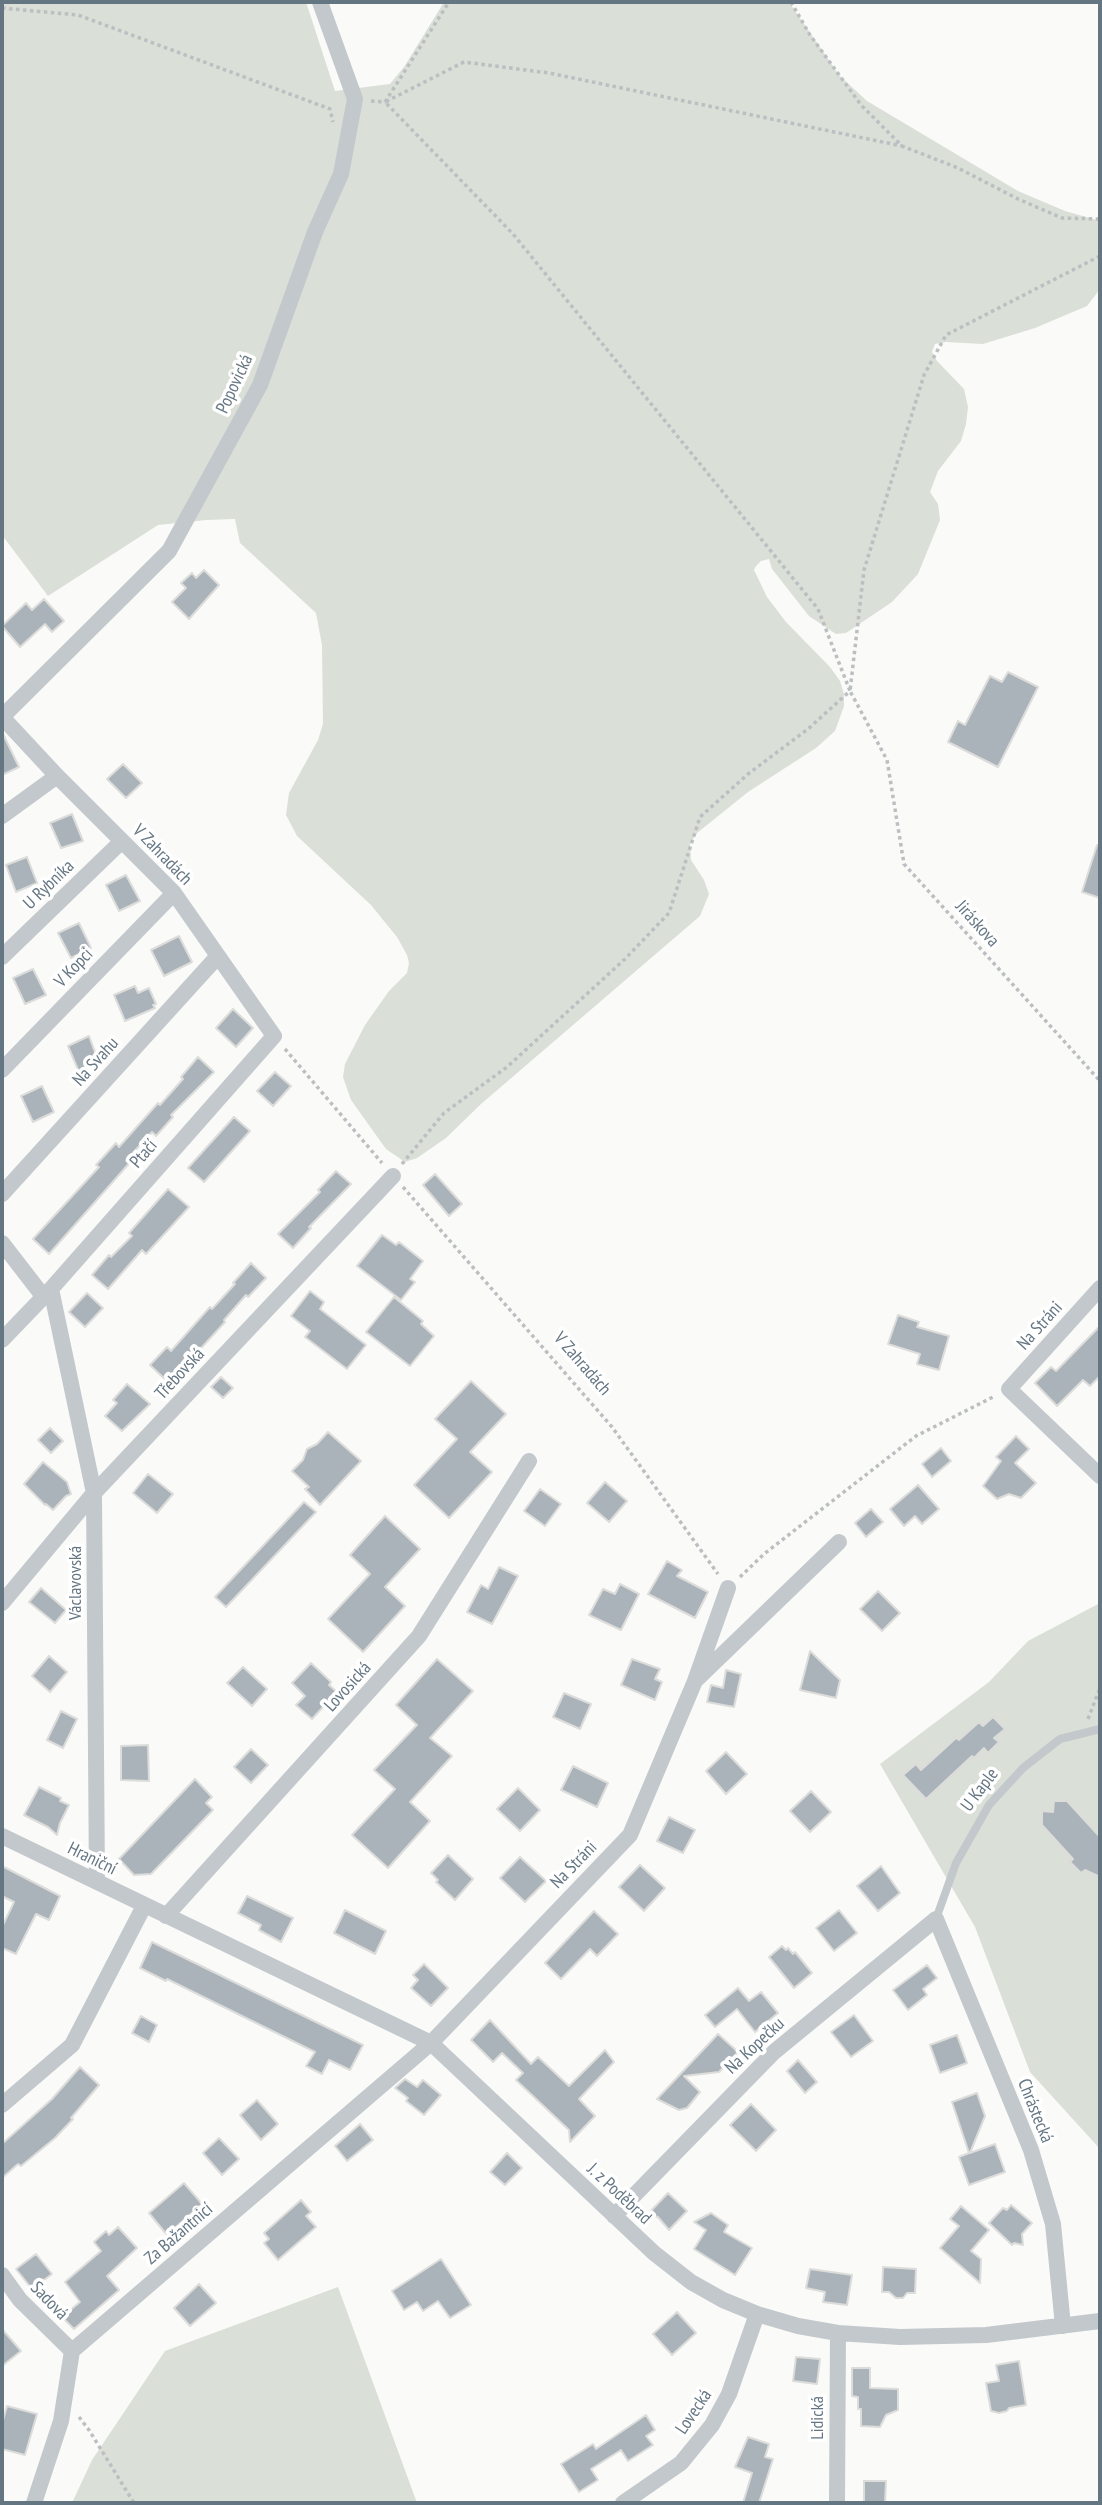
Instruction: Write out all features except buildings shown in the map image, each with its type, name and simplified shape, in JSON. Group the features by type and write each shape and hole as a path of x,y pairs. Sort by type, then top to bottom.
{"street":[{"path":"320,2 355,99"},
{"name":"Popovická","path":"2,717 169,551 260,385 315,232 341,174 355,99"},
{"name":"V Zahradách","path":"2,717 174,893 274,1036"},
{"path":"2,816 57,776"},
{"name":"U Rybníka","path":"2,957 122,841"},
{"name":"V Kopci","path":"2,1070 174,893"},
{"name":"Na Svahu","path":"2,1194 218,957"},
{"name":"Ptačí","path":"2,1340 274,1036"},
{"name":"Třebovská","path":"2,1604 94,1493 393,1176"},
{"name":"Václavovská","path":"5,1253 47,1292 94,1493 97,1882"},
{"name":"Na Stráni","path":"1009,1389 1100,1288"},
{"path":"1009,1389 1100,1476"},
{"name":"Lovosická","path":"166,1916 419,1636 529,1461"},
{"name":"Na Stráni","path":"695,1681 839,1542"},
{"name":"Na Stráni","path":"431,2043 630,1835 695,1681 728,1588"},
{"name":"Hraniční","path":"2,1836 166,1916"},
{"path":"2,2105 72,2045 144,1906"},
{"name":"J. z Poděbrad","path":"166,1916 431,2043 654,2253 691,2282 723,2300 798,2326 838,2333 900,2337 986,2335 1100,2321"},
{"name":"Na Kopečku","path":"614,2216 774,2052 936,1919"},
{"name":"Chrástecká","path":"936,1919 1031,2150 1053,2224 1063,2326"},
{"name":"Za Bažantnicí","path":"72,2351 431,2043"},
{"name":"Sadová","path":"2,2275 20,2300 72,2351"},
{"name":"Lovecká","path":"623,2503 681,2463 712,2425 729,2394 757,2314"},
{"name":"Lidická","path":"837,2503 838,2333"},
{"path":"34,2503 61,2421 72,2351"}],"lane":[{"name":"U Kaple","path":"936,1919 956,1863 989,1805 1023,1768 1060,1739 1100,1729"}],"path":[{"path":"385,102 449,2"},
{"path":"791,2 810,35 861,105 902,146"},
{"path":"2,8 78,15 330,109"},
{"path":"355,99 385,102 464,62 549,72 902,146 958,168 1062,218 1100,219"},
{"name":"Jiráskova","path":"385,102 513,234 818,609 850,691 887,760 904,864 1100,1082"},
{"path":"393,1176 444,1113 507,1067 625,959 669,913 700,817 850,691 864,570 924,375 946,335 1100,256"},
{"name":"V Zahradách","path":"274,1036 611,1427 728,1588"},
{"path":"728,1588 764,1554 916,1436 1009,1389"},
{"path":"1084,1731 1100,1688"},
{"path":"65,2400 89,2430 134,2503"}],"shaded area":[{"path":"2,2 306,2 335,91 390,84 404,67 444,2 789,2 839,75 867,101 1018,191 1065,211 1100,221 1100,289 1087,306 1035,328 983,344 935,344 932,352 937,361 964,389 968,407 966,424 961,441 938,471 930,492 938,504 940,520 918,574 892,602 846,633 836,634 809,616 772,569 769,559 756,566 754,570 767,597 840,681 844,706 835,731 816,748 748,792 697,833 690,844 691,860 704,880 709,894 700,916 481,1104 446,1138 417,1158 405,1162 386,1149 351,1100 343,1077 345,1064 365,1025 389,991 407,973 407,955 397,937 371,905 297,836 286,815 289,793 318,740 323,724 322,645 316,613 240,543 235,519 158,525 48,596 2,535"},
{"path":"1100,1603 1100,2149 1030,2072 975,1927 880,1764 989,1682 1028,1641"},
{"path":"338,2287 417,2503 72,2503 92,2460 165,2351"}]}
